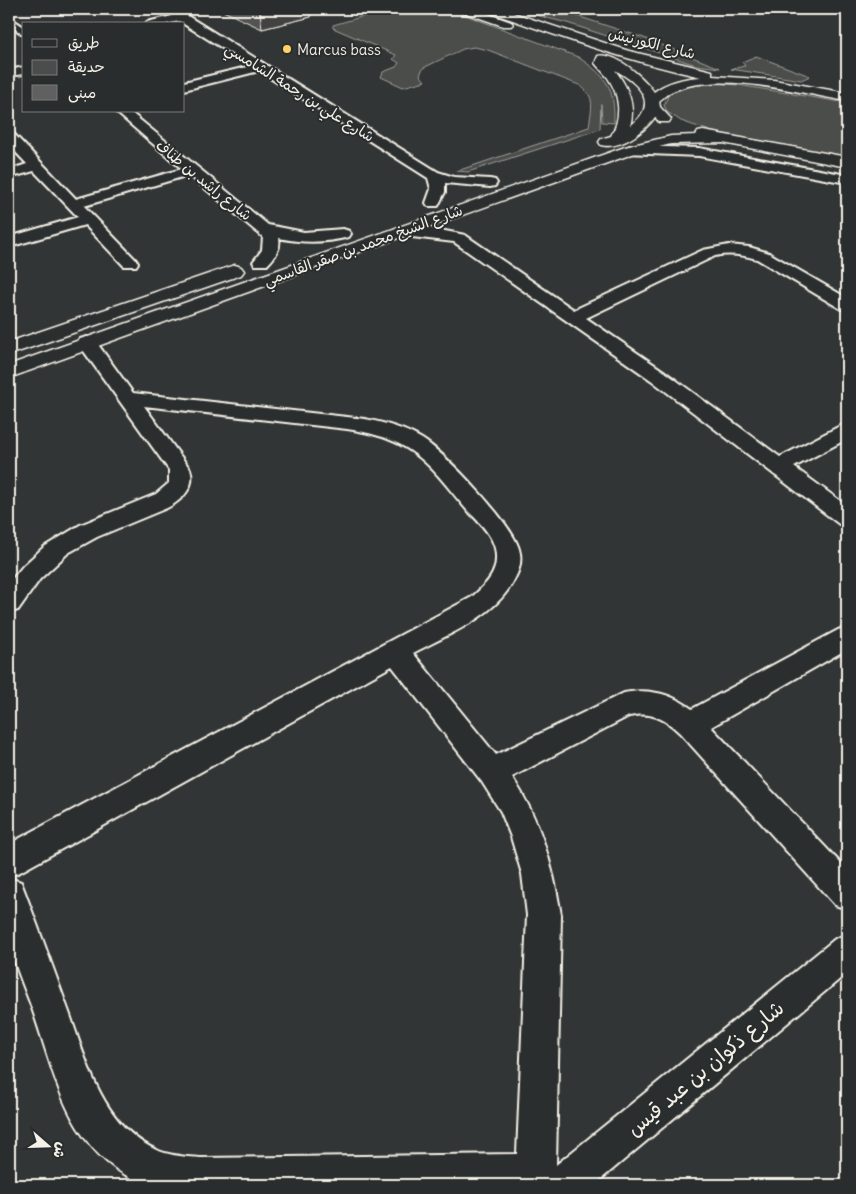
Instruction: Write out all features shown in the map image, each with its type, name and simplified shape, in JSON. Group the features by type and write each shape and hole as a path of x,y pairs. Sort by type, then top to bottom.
{"main road":[{"name":"شارع الكورنيش","path":"464,9 623,69 646,89 659,115 669,123 692,132 722,139"},
{"name":"شارع الكورنيش","path":"491,9 630,56 678,68 750,81"},
{"path":"587,54 610,70 622,89 626,121 623,130 616,139"},
{"name":"شارع الشيخ محمد بن صقر القاسمي","path":"415,209 616,139 642,125 649,116 658,92 670,86 686,81 720,79 750,81"},
{"path":"750,81 847,97"},
{"path":"722,139 847,162"},
{"name":"شارع الشيخ محمد بن صقر القاسمي","path":"9,372 630,150 672,140 722,139"},
{"name":"شارع الشيخ محمد بن صقر القاسمي","path":"9,349 361,227"}],"street":[{"name":"شارع علي بن رحمة الشامسي","path":"168,9 433,175 453,181 490,183"},
{"path":"160,22 182,17"},
{"path":"9,20 22,30"},
{"path":"9,35 22,32"},
{"path":"185,86 260,67"},
{"path":"9,73 22,70"},
{"name":"شارع راشد بن طناف","path":"122,112 270,235 273,242 268,255 260,262"},
{"path":"9,137 130,263"},
{"path":"630,150 698,152 847,179"},
{"path":"9,174 37,166"},
{"path":"74,204 192,170"},
{"path":"433,175 438,186 433,203"},
{"path":"458,238 456,223 463,210"},
{"path":"9,242 88,219"},
{"name":"شارع راشد بن طناف","path":"264,229 293,236 343,234"},
{"path":"401,232 430,233 458,238 658,376 847,518"},
{"path":"573,316 709,253 728,249 746,251 762,256 847,305"},
{"path":"9,603 18,587 37,566 60,547 164,499 176,490 181,483 180,469 88,344"},
{"path":"9,861 481,604 496,591 505,576 508,560 506,544 498,530 434,458 416,445 395,434 372,426 128,398"},
{"path":"779,466 847,431"},
{"path":"690,724 847,637"},
{"path":"9,894 78,1087 93,1119 115,1146 144,1165 178,1177 215,1179 560,1180 544,915 538,874 527,837 512,803 492,772 395,650"},
{"path":"492,772 624,705 637,702 651,702 666,706 690,724 847,893"},
{"name":"شارع ذكوان بن عبد قيس","path":"560,1180 847,951"}],"green space":[{"path":"379,9 449,9 578,57 596,71 607,84 613,100 614,123 602,122 601,104 600,129 468,172 457,171 589,127 591,99 585,89 579,85 488,50 474,47 463,49 423,68 420,75 425,81 403,87 381,77 383,72 396,67 399,63 393,59 396,55 333,28 333,25 375,13"},
{"path":"512,9 556,9 644,38 720,68 696,65 567,23"},
{"path":"756,56 810,76 801,80 731,69 745,66 742,62"},
{"path":"713,83 738,85 847,103 847,157 713,132 681,121 667,112 664,105 669,94 687,87"}],"building":[{"path":"252,9 274,9 260,12"}],"place":[{"name":"Marcus bass","path":"287,49"}]}
